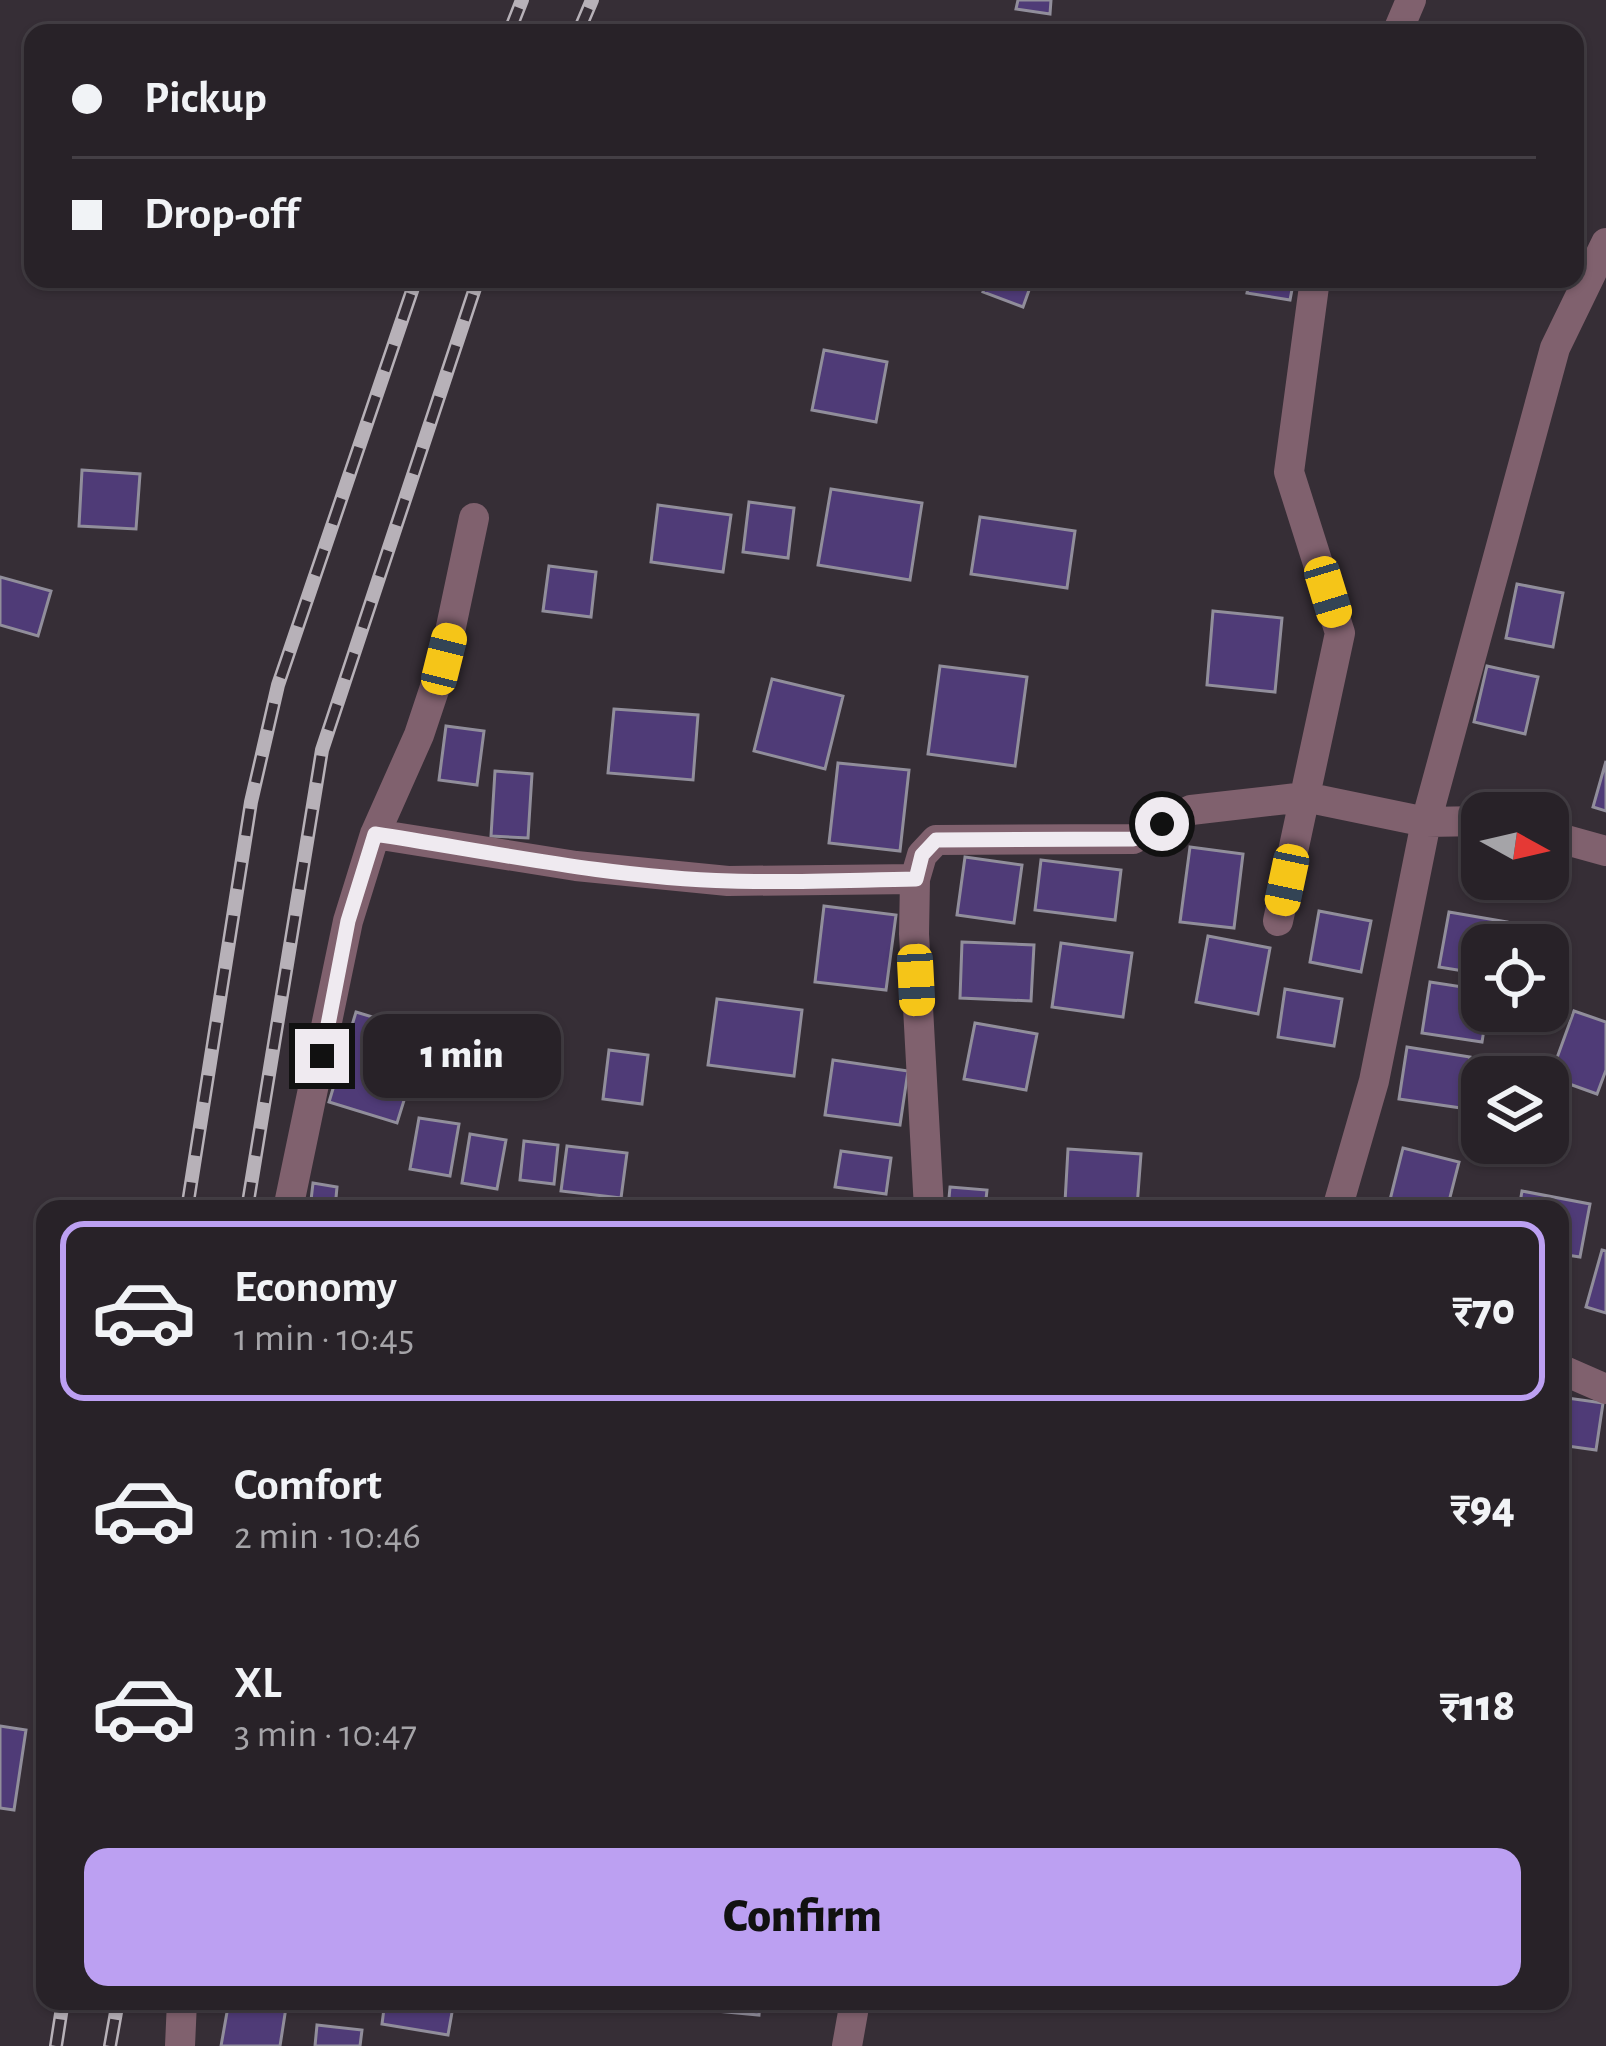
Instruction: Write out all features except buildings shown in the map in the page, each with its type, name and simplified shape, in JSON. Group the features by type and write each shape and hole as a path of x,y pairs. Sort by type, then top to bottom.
{"street":[{"path":"1340,1200 1374,1081 1426,822 1555,348 1606,243"},
{"path":"1278,921 1340,633 1289,472 1314,288"},
{"path":"290,1200 348,921 375,834 418,735 444,659 474,518"},
{"path":"929,1200 914,934 916,879 922,855 936,840 1133,839 1191,810 1305,797 1426,822 1461,821"},
{"path":"375,834 576,866 728,881 916,879"},
{"path":"1569,841 1606,851"},
{"path":"1569,1373 1606,1389"},
{"path":"180,2046 182,2010"},
{"path":"847,2046 852,2010"}],"railway":[{"path":"513,24 522,0"},
{"path":"582,24 592,0"},
{"path":"188,1200 251,802 278,685 413,288"},
{"path":"248,1200 322,750 475,288"},
{"path":"56,2046 62,2010"},
{"path":"110,2046 116,2010"}],"route":[{"path":"322,1056 348,921 375,834 576,866 728,881 869,880 916,879 922,855 936,840 1133,839 1162,824"}]}
